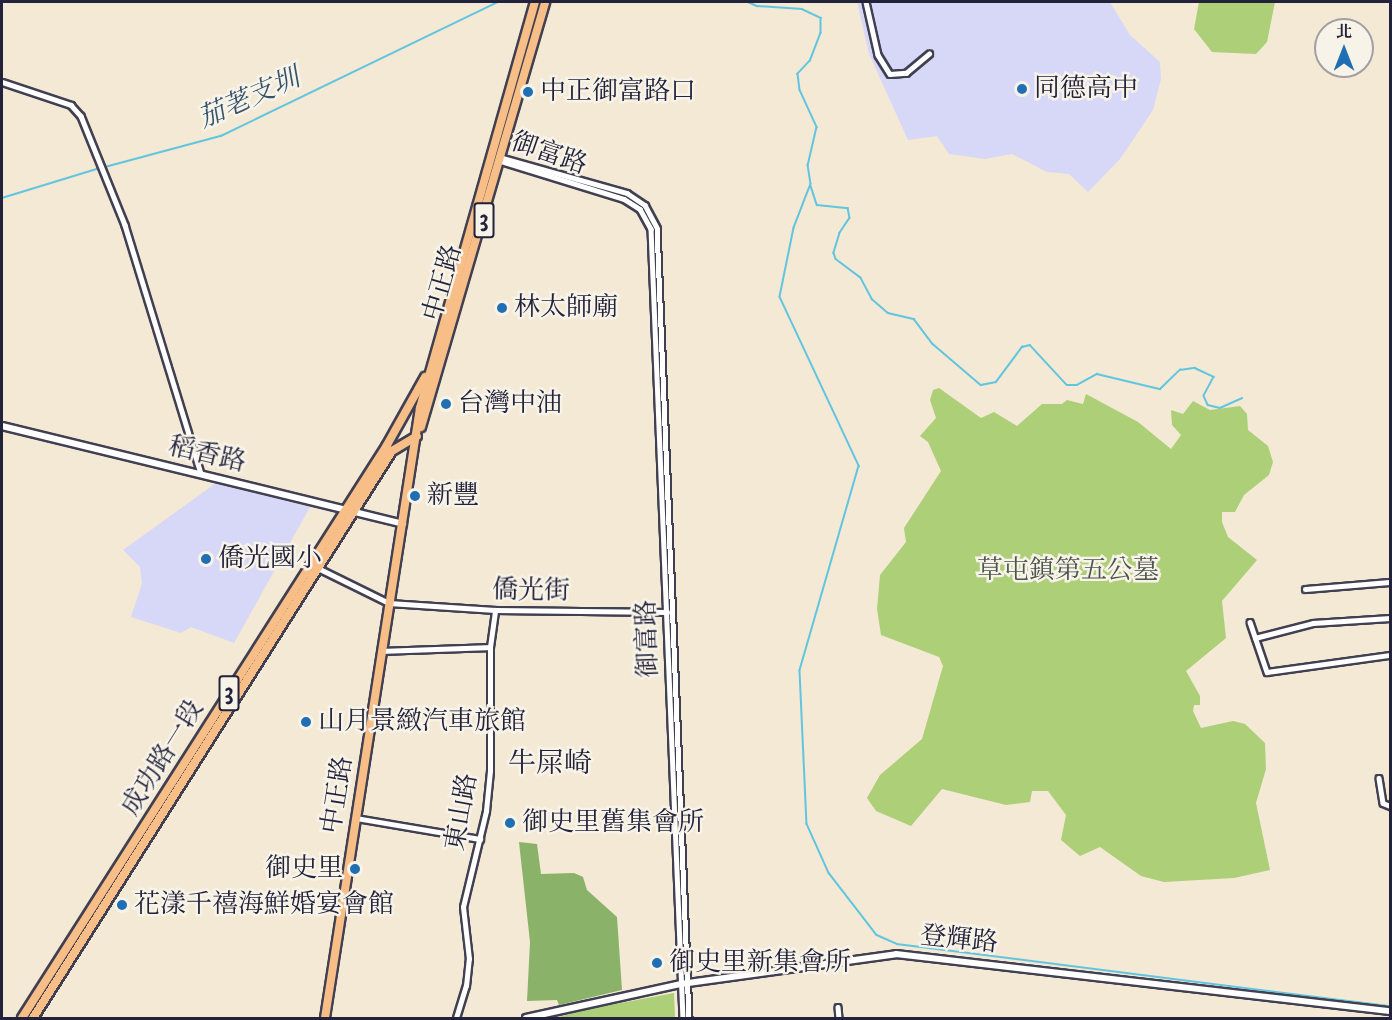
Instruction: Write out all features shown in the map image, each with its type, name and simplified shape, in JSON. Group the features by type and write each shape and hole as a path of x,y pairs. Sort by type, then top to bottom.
{"main road":[{"name":"中正路","path":"325,1018 389,603 431,365 499,158 535,2"},
{"name":"中正路","path":"417,436 545,2"},
{"name":"成功路一段","path":"33,1018 314,567 431,365"},
{"name":"成功路一段","path":"22,1018 314,567 357,510 392,452 417,436"}],"street":[{"path":"866,2 878,55 890,74 906,73 929,54"},
{"path":"2,82 71,105 81,116 124,225 201,473"},
{"name":"御富路","path":"499,158 624,199 647,219 670,612 684,984 683,1018"},
{"name":"稻香路","path":"2,426 347,507 403,524"},
{"path":"314,567 389,603"},
{"path":"1305,589 1390,582"},
{"name":"僑光街","path":"389,603 495,610 670,612"},
{"name":"東山路","path":"456,1018 468,968 463,907 480,839 490,771 490,647 495,610"},
{"path":"1255,638 1313,623 1390,618"},
{"path":"1251,622 1262,666 1272,673 1340,659 1390,656"},
{"path":"382,651 490,647"},
{"path":"1379,778 1383,803 1389,806"},
{"path":"356,818 480,839"},
{"name":"登輝路","path":"526,1018 684,984 907,954 1390,1011"},
{"name":"御富路","path":"684,984 688,1018"},
{"path":"838,1007 839,1018"}],"shaded area":[{"name":"同德高中","path":"857,2 1110,2 1130,35 1160,62 1161,79 1153,110 1120,159 1088,192 1069,174 1047,172 1012,154 985,159 949,154 937,136 908,140 869,54"},
{"name":"僑光國小","path":"216,483 310,507 234,643 191,627 181,633 131,617 142,584 140,567 123,550"}],"green space":[{"path":"1199,2 1275,2 1267,42 1256,54 1212,52 1194,29"},
{"name":"草屯鎮第五公墓","path":"939,388 981,418 994,412 1017,426 1042,404 1062,404 1067,400 1083,404 1086,394 1138,422 1171,449 1181,435 1172,425 1171,410 1183,414 1193,401 1210,410 1240,406 1247,414 1248,430 1268,446 1273,462 1269,475 1244,495 1235,512 1222,512 1222,522 1228,537 1257,560 1222,601 1226,638 1186,671 1200,696 1200,705 1194,705 1193,711 1201,728 1233,721 1245,724 1265,743 1266,769 1256,803 1270,870 1234,878 1164,882 1141,876 1100,847 1080,856 1061,840 1066,815 1048,791 1032,791 1030,802 1006,805 942,789 911,826 876,811 867,798 880,775 922,739 943,666 939,657 881,635 877,609 880,575 906,542 904,528 941,471 928,442 920,436 936,418 930,400 933,390"},
{"path":"519,842 537,844 541,874 574,873 583,877 587,890 617,917 622,990 559,1005 557,1000 527,1001 530,942"},
{"path":"674,993 675,1018 555,1018 589,1009"}],"waterway":[{"name":"茄荖支圳","path":"105,167 221,136 498,2"},
{"path":"748,2 757,6 802,9 821,18 821,33 810,61 798,74 800,90 817,127 808,165 811,184 794,228 780,297 859,466 800,671 807,824 829,873 877,935 897,944 1390,1006"},
{"name":"茄荖支圳","path":"2,198 100,168"},
{"path":"811,186 817,205 848,208 850,218 840,233 834,253 836,259 861,278 872,299 888,313 914,319 933,344 981,385 996,382 1022,347 1030,345 1067,385 1077,385 1097,374 1160,389 1180,370 1195,368 1214,377 1204,396 1208,405 1220,408 1242,398"}],"place":[{"name":"同德高中","path":"1022,89"},
{"name":"中正御富路口","path":"528,92"},
{"name":"林太師廟","path":"502,308"},
{"name":"台灣中油","path":"446,404"},
{"name":"新豐","path":"415,496"},
{"name":"僑光國小","path":"206,559"},
{"name":"山月景緻汽車旅館","path":"306,722"},
{"name":"御史里舊集會所","path":"510,823"},
{"name":"御史里","path":"355,869"},
{"name":"花漾千禧海鮮婚宴會館","path":"122,905"},
{"name":"御史里新集會所","path":"657,963"}],"district":[{"name":"牛屎崎","path":"550,764"}]}
